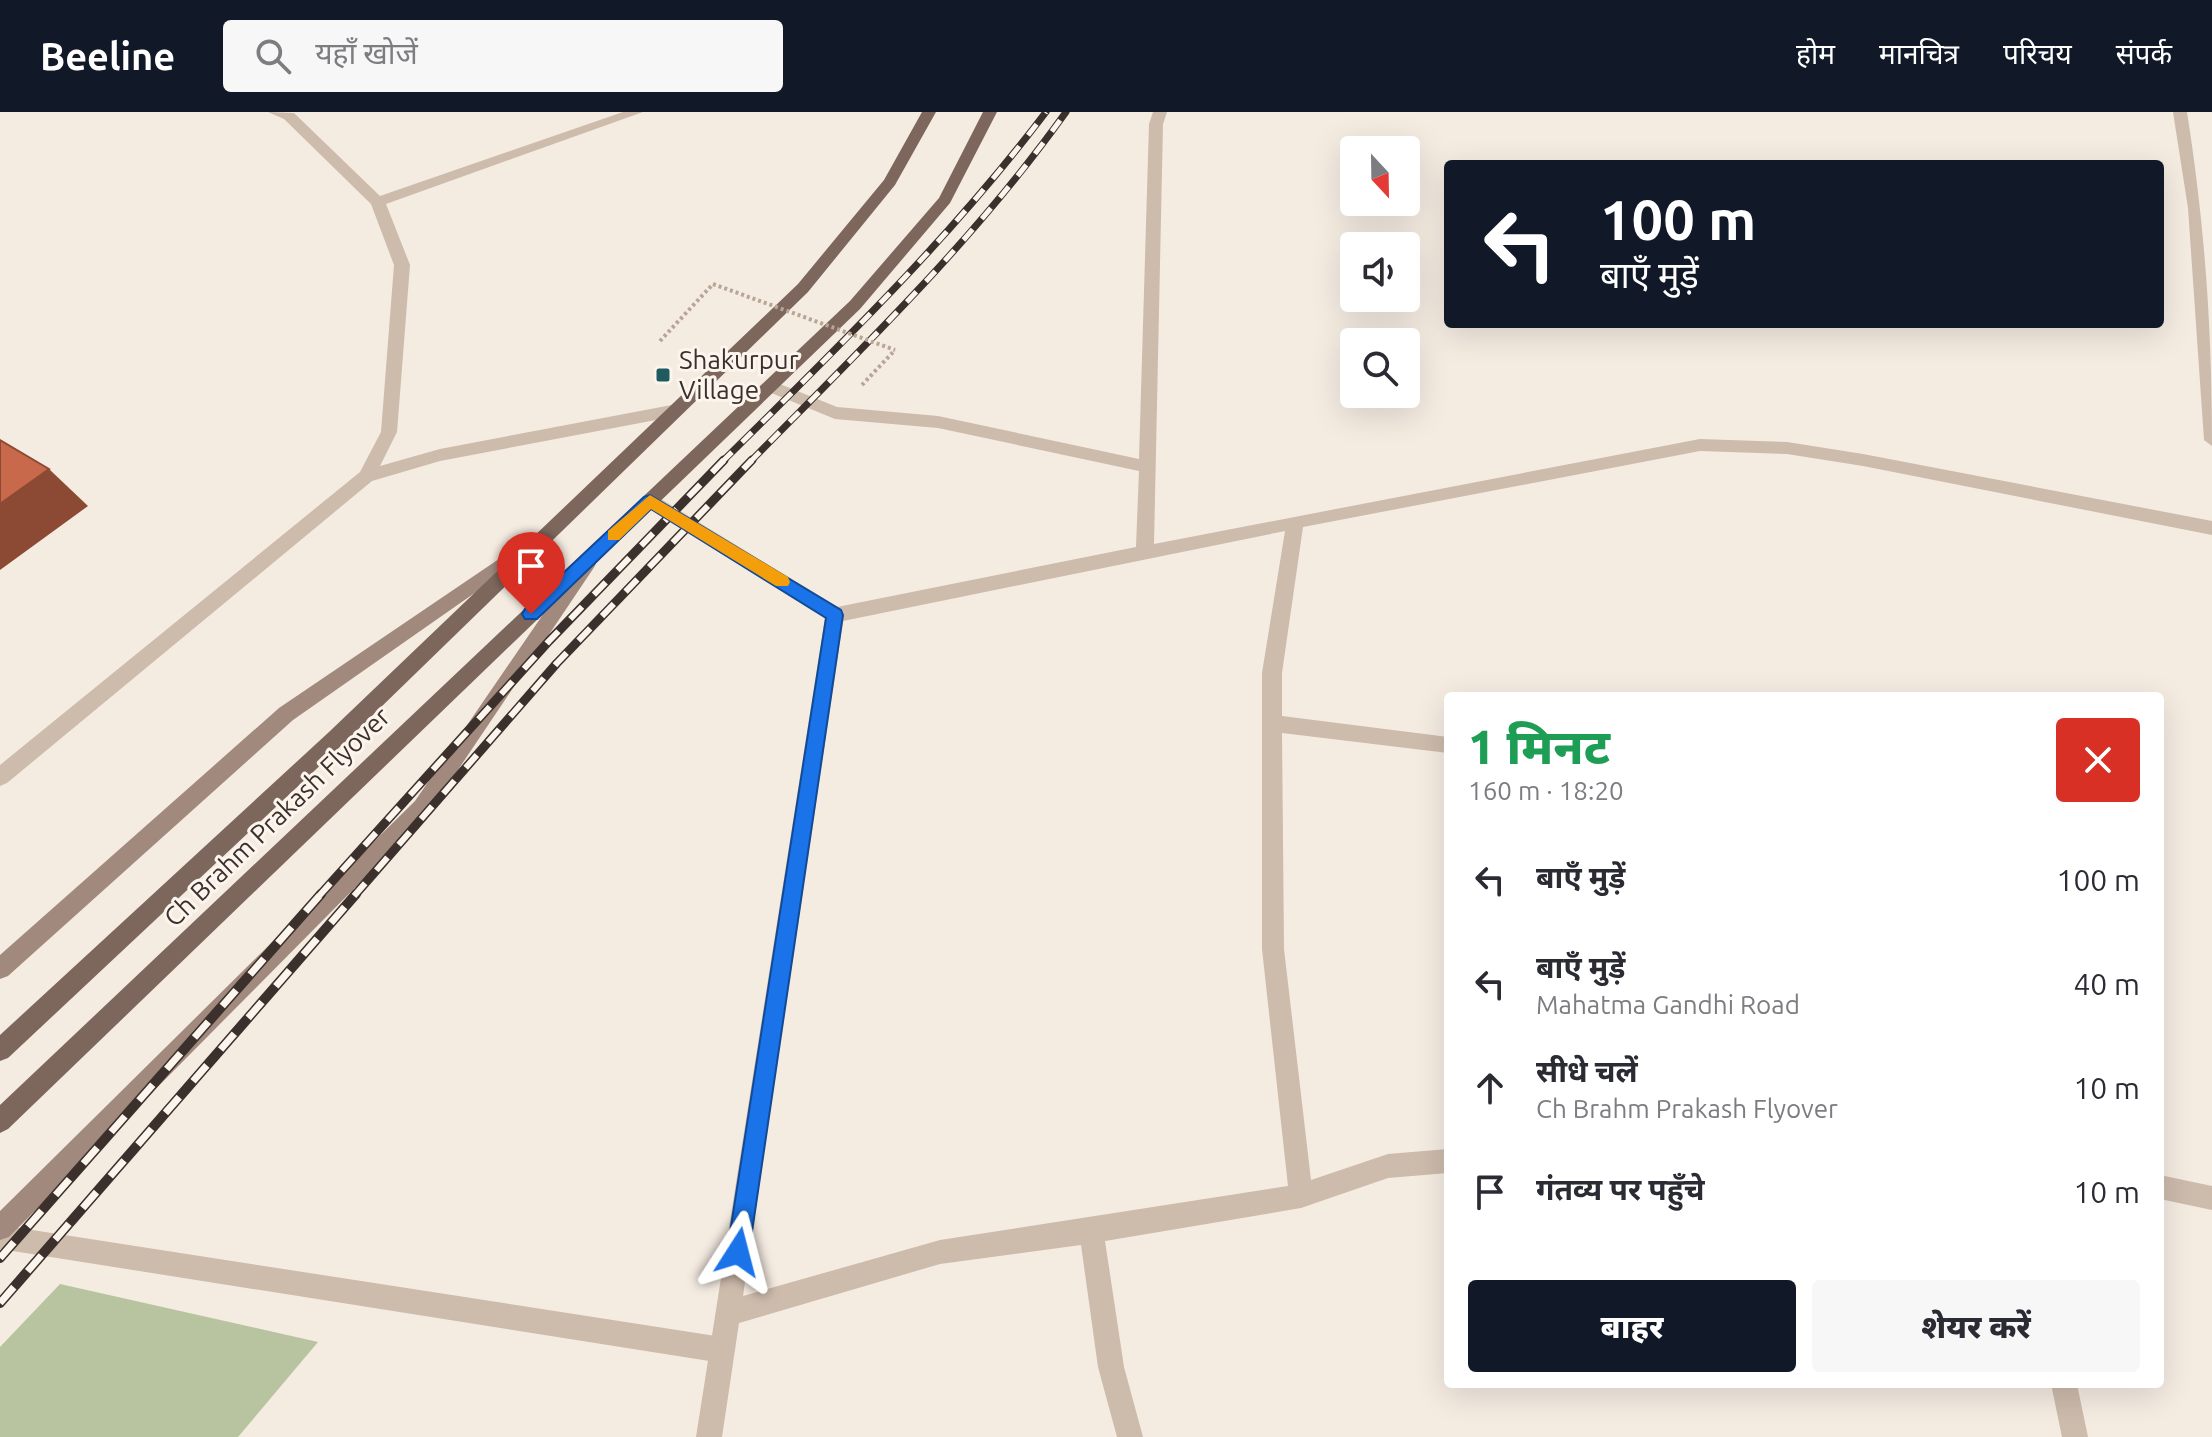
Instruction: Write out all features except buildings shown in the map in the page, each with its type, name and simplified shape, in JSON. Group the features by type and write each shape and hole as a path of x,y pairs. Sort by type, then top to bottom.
{"main road":[{"name":"Ch Brahm Prakash Flyover","path":"0,1050 336,738 803,288 890,182 929,112"},
{"name":"Ch Brahm Prakash Flyover","path":"0,1121 855,305 945,200 990,112"}],"street":[{"path":"0,777 366,476 389,432 402,265 378,202 289,116 275,112"},
{"path":"378,202 636,112"},
{"path":"1145,552 1156,124 1160,112"},
{"path":"2180,112 2195,208 2212,440"},
{"path":"770,386 835,413 938,422 1147,467"},
{"path":"366,476 440,455 677,410"},
{"path":"650,501 835,615 1295,522 1700,445 1787,448 1863,460 2212,528"},
{"path":"1295,522 1272,673 1273,949 1301,1196"},
{"path":"0,969 286,714 553,530"},
{"path":"0,1228 422,807 593,554"},
{"path":"709,1437 835,615"},
{"path":"1271,723 1444,745"},
{"path":"729,1313 940,1252 1301,1196 1388,1166 1444,1161"},
{"path":"2164,1188 2212,1198"},
{"path":"1091,1231 1111,1367 1130,1437"},
{"path":"0,1237 722,1350"},
{"path":"2065,1388 2075,1437"}],"path":[{"path":"660,341 713,284 895,350 835,413"}],"green space":[{"path":"60,1284 318,1342 238,1437 0,1437 0,1347"}],"railway":[{"path":"724,460 931,249 1046,112"},
{"path":"750,462 955,250 1066,112"},
{"path":"319,896 549,641 724,460"},
{"path":"354,896 557,663 752,460"},
{"path":"0,1258 321,894"},
{"path":"0,1303 356,894"}],"slow traffic":[{"path":"613,536 650,501 782,582"}],"place":[{"name":"Shakurpur Village","path":"663,375"}],"route":[{"path":"531,614 650,501 835,615 738,1252"}]}
